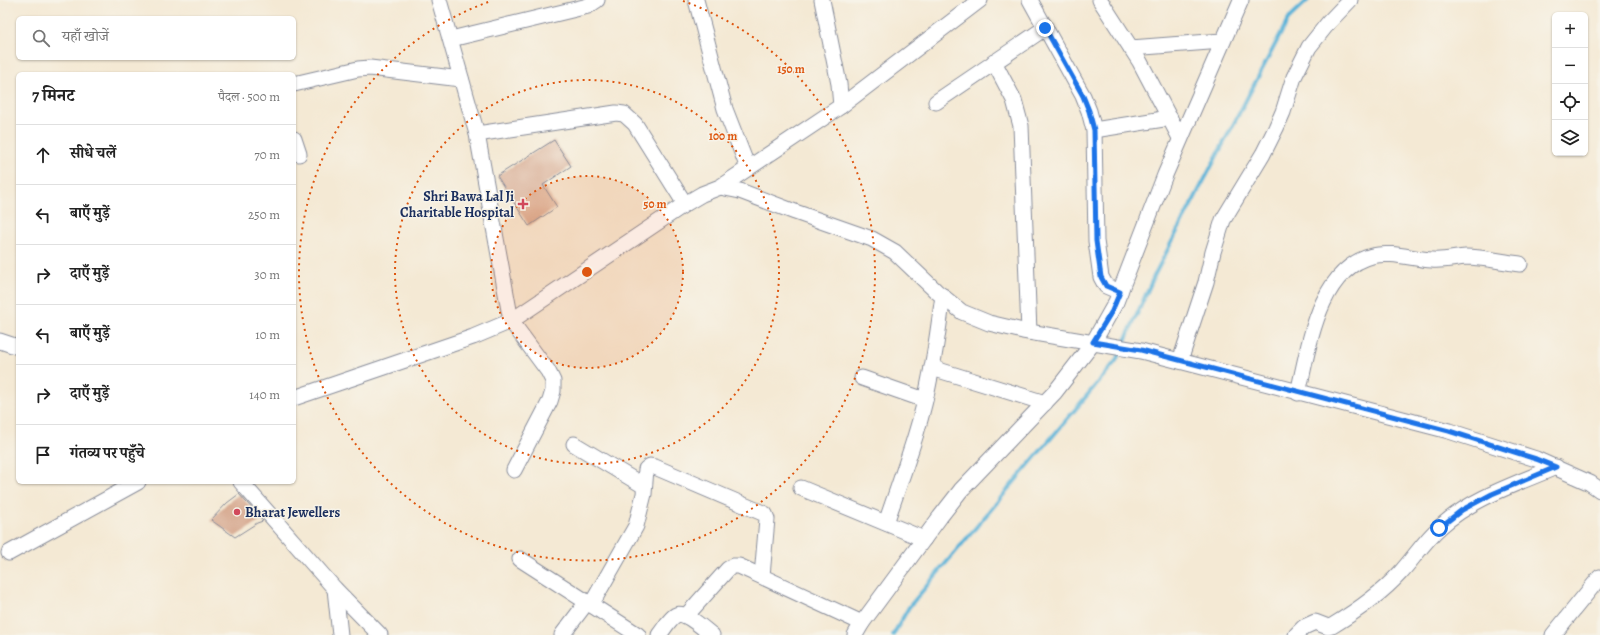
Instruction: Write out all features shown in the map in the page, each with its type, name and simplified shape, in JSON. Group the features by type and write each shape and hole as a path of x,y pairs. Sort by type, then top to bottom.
{"street":[{"path":"439,0 477,134 511,321 548,371 553,381 553,391 550,401 514,470"},
{"path":"451,39 588,6 597,0"},
{"path":"696,0 725,110 748,168"},
{"path":"822,0 839,84 841,106"},
{"path":"296,397 473,337 511,321 685,204 702,194 720,187 796,137 841,106 980,0"},
{"path":"1030,0 1083,96 1089,111 1094,130 1096,241 1101,277 1106,286 1120,292"},
{"path":"1100,0 1150,78 1180,138"},
{"path":"686,616 728,569 733,566 744,567 762,576 858,629 961,490 1099,344 1180,138 1241,0"},
{"path":"1180,361 1206,282 1223,220 1263,154 1276,128 1283,112 1294,77 1309,47 1329,22 1350,0"},
{"path":"936,102 1045,28"},
{"path":"1131,48 1222,41"},
{"path":"994,62 1014,100 1021,126 1029,332"},
{"path":"296,84 358,69 370,68 461,79"},
{"path":"477,134 616,113 624,114 635,124 685,204"},
{"path":"1094,130 1170,118"},
{"path":"296,144 300,154"},
{"path":"720,187 740,191 872,239 895,252 962,312 989,323 1029,332 1141,350 1298,393 1449,431 1536,459 1556,467 1600,490"},
{"path":"1298,393 1314,325 1327,295 1341,275 1358,261 1373,256 1388,255 1433,260 1466,257 1520,264"},
{"path":"886,523 925,400 932,368 943,296"},
{"path":"0,341 16,346"},
{"path":"932,368 1044,403"},
{"path":"862,378 925,400"},
{"path":"574,444 644,486"},
{"path":"562,635 589,603 636,526 641,511 646,469 650,466 765,514 767,519 762,576"},
{"path":"1296,635 1304,627 1315,622 1328,627 1332,626 1360,607 1399,574 1439,528 1462,510 1492,494 1556,467"},
{"path":"9,553 134,484"},
{"path":"243,484 335,589 380,635"},
{"path":"801,488 924,539"},
{"path":"520,559 638,635"},
{"path":"1556,634 1600,578"},
{"path":"335,589 340,635"},
{"path":"659,635 676,615 681,614 712,635"}],"building":[{"path":"554,140 571,166 543,185 557,207 529,226 497,176"},
{"name":"Bharat Jewellers","path":"239,494 263,521 257,523 235,537 211,520 227,503"}],"waterway":[{"path":"893,635 909,607 1116,361 1155,274 1289,18 1308,0"}],"place":[{"name":"Shri Bawa Lal Ji Charitable Hospital","path":"523,204"},
{"name":"Bharat Jewellers","path":"237,512"}],"route":[{"path":"1045,28 1070,71 1089,111 1094,130 1096,241 1101,277 1106,286 1120,292 1112,311 1093,342 1141,350 1298,393 1449,431 1536,459 1556,467 1492,494 1462,510 1439,528"}]}
